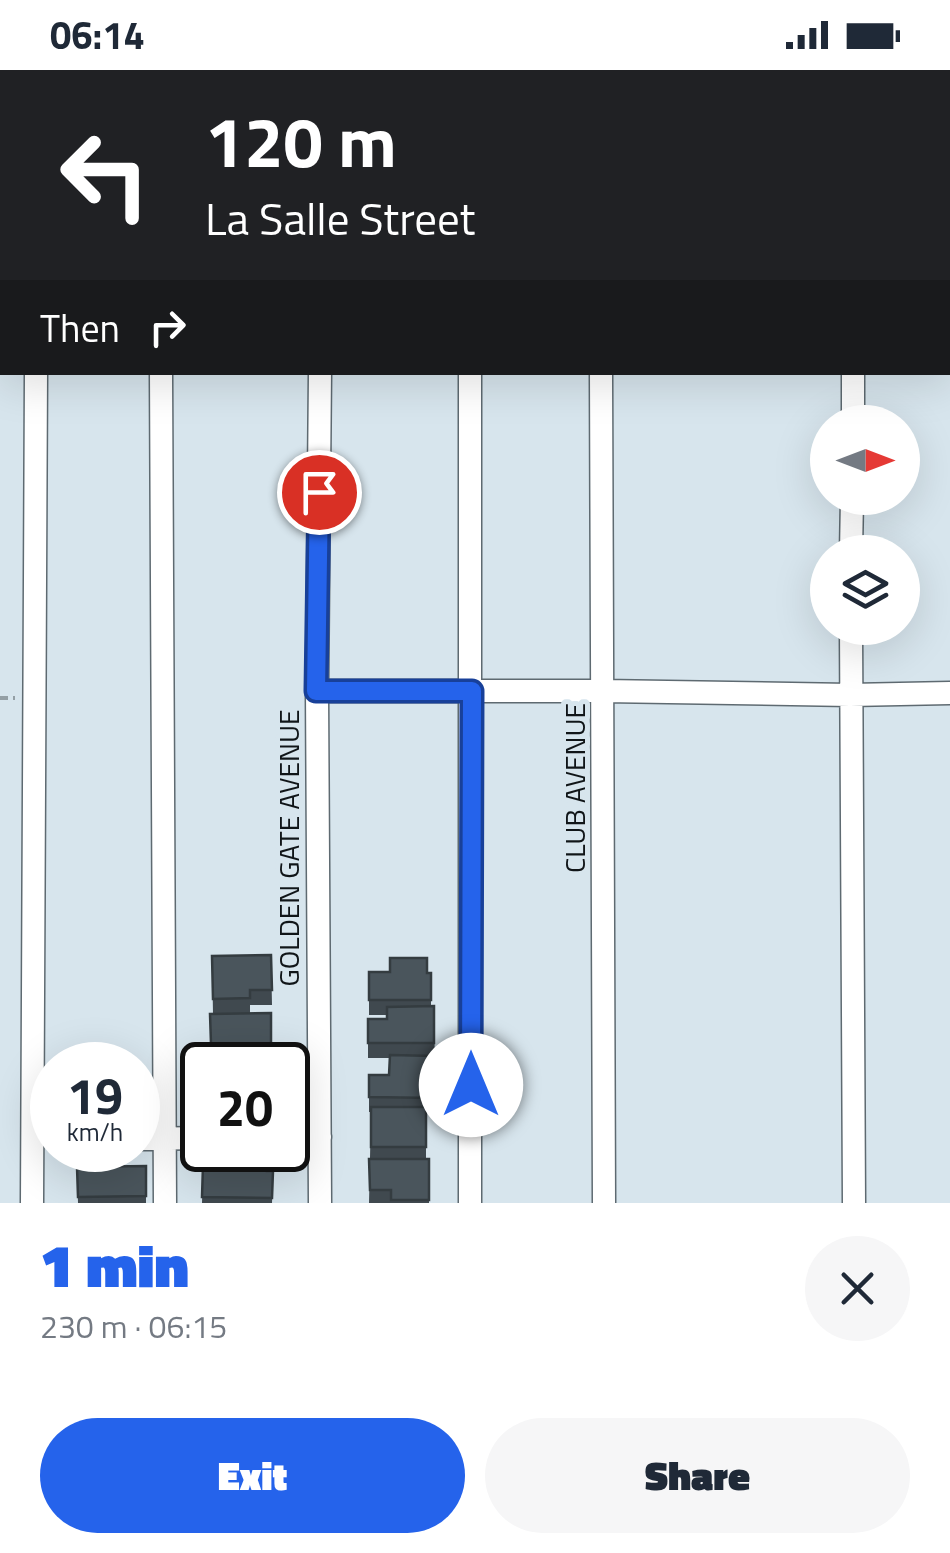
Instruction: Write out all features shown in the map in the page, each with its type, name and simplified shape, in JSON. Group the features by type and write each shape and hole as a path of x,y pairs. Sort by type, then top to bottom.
{"street":[{"path":"36,375 41,1042"},
{"path":"161,375 165,1203"},
{"name":"GOLDEN GATE AVENUE","path":"320,375 316,691 320,1203"},
{"path":"470,375 470,1203"},
{"name":"CLUB AVENUE","path":"601,375 604,1203"},
{"path":"852,405 853,375"},
{"path":"851,645 854,1203"},
{"path":"316,691 850,696 950,693"},
{"path":"310,1137 320,1137"},
{"path":"160,1139 180,1139"},
{"path":"32,1203 37,1172"}],"building":[{"path":"271,955 272,990 250,990 250,998 213,999 212,956"},
{"path":"390,958 427,958 431,1000 369,1000 369,972 390,972"},
{"path":"434,1006 434,1043 368,1043 368,1019 387,1019 387,1007"},
{"path":"271,1013 271,1042 211,1042 210,1014"},
{"path":"390,1055 435,1056 434,1098 369,1097 369,1075 389,1075"},
{"path":"371,1107 426,1107 426,1147 371,1147"},
{"path":"369,1159 429,1159 429,1200 391,1200 391,1190 370,1190"},
{"path":"77,1172 146,1172 146,1196 78,1197"},
{"path":"203,1172 273,1172 272,1198 202,1197"}],"route":[{"path":"319,492 316,691 472,691 471,1085"}]}
